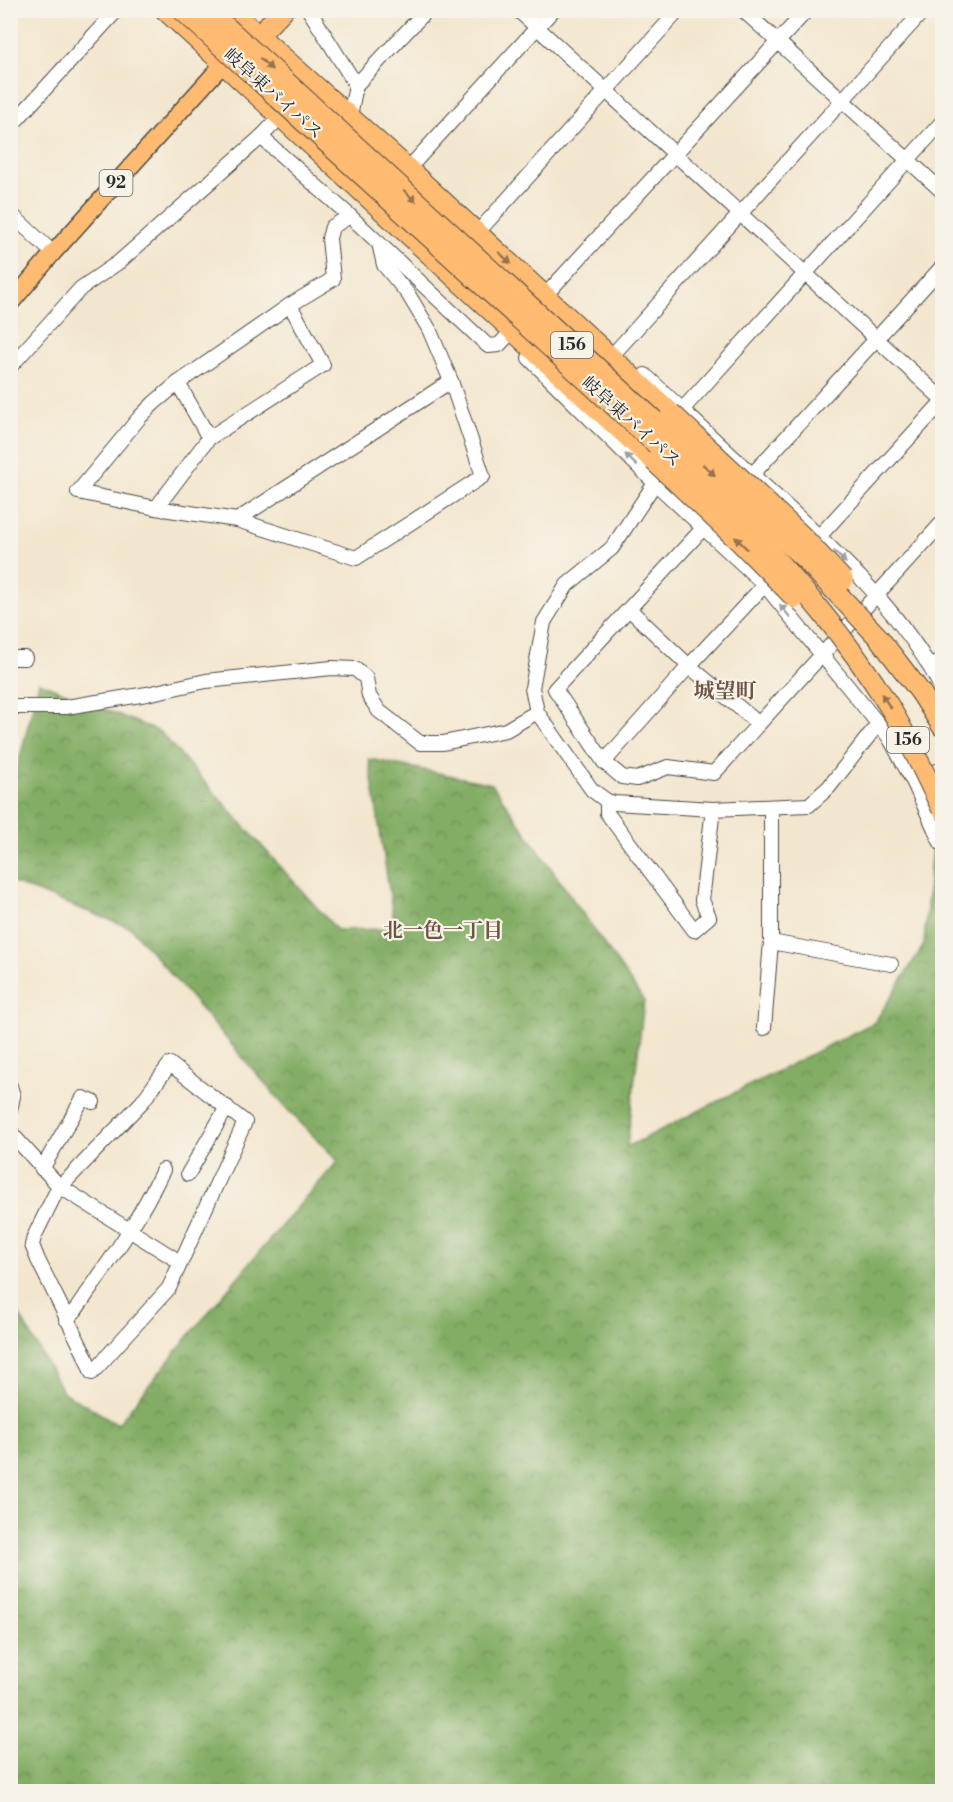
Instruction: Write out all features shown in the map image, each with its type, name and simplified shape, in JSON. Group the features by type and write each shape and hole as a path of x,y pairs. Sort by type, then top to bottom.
{"highway":[{"name":"156","path":"165,10 741,543 807,609 851,664 869,675"},
{"name":"岐阜東バイパス","path":"182,10 739,520 812,598 869,675 904,732 942,808"},
{"name":"岐阜東バイパス","path":"208,10 806,560 878,638 921,693 942,726"},
{"name":"156","path":"230,10 546,295 578,328 676,412 822,556 905,654 921,678 921,693"},
{"path":"254,32 265,10"},
{"path":"224,64 254,32 283,10"}],"main road":[{"name":"92","path":"10,304 53,253 224,64"}],"street":[{"path":"10,127 117,10"},
{"path":"309,10 356,85"},
{"path":"350,116 356,85 427,10"},
{"path":"518,10 942,401 820,537 764,584 604,762"},
{"path":"408,169 553,10"},
{"path":"477,233 679,10"},
{"path":"743,10 942,191"},
{"path":"261,138 350,216 488,346 499,345 807,10"},
{"path":"617,350 924,10"},
{"path":"10,368 81,288 119,262 261,138 281,116"},
{"path":"878,724 828,787 809,805 713,809 614,804 592,790 537,712 532,688 544,622 567,585 612,548 655,483 676,412 942,122"},
{"path":"10,213 53,253"},
{"path":"350,216 332,227 329,238 333,279 290,305 178,383 140,417 78,492 156,508 237,520 356,558 483,476 451,381 429,328 408,294 384,265 379,243"},
{"path":"942,267 555,689 604,762 622,777 638,779 668,767 714,773 878,596 942,523"},
{"path":"546,295 574,310 617,350 676,412 752,475 820,537 878,596 933,669 942,689"},
{"path":"156,508 209,438 323,365 290,305"},
{"path":"513,331 521,350 655,483 764,584 889,736 941,843"},
{"path":"237,520 451,381"},
{"path":"178,383 209,438"},
{"path":"629,609 689,666 759,724"},
{"path":"933,669 942,657"},
{"path":"10,658 25,658"},
{"path":"10,707 66,707 147,694 206,681 332,668 355,669 366,678 369,696 380,711 420,743 442,743 506,730 537,712"},
{"path":"910,777 942,770"},
{"path":"607,801 607,813 694,930 709,917 702,900 713,809"},
{"path":"764,1028 771,942 771,808"},
{"path":"771,942 891,964"},
{"path":"170,1064 245,1122 169,1288 92,1373 32,1245 59,1186 142,1102 170,1064"},
{"path":"10,1086 13,1096 10,1110"},
{"path":"42,1169 83,1098 93,1102"},
{"path":"188,1174 227,1107"},
{"path":"10,1132 59,1186 180,1262"},
{"path":"66,1319 75,1311 130,1231 163,1170"}],"green space":[{"path":"39,682 160,732 337,930 395,929 369,759 492,784 644,1001 627,1147 875,1022 924,945 937,783 942,787 942,1791 11,1791 10,1298 63,1392 118,1424 226,1291 338,1161 287,1109 131,928 11,882 11,793"}],"district":[{"name":"城望町","path":"725,692"},
{"name":"北一色一丁目","path":"443,931"}]}
